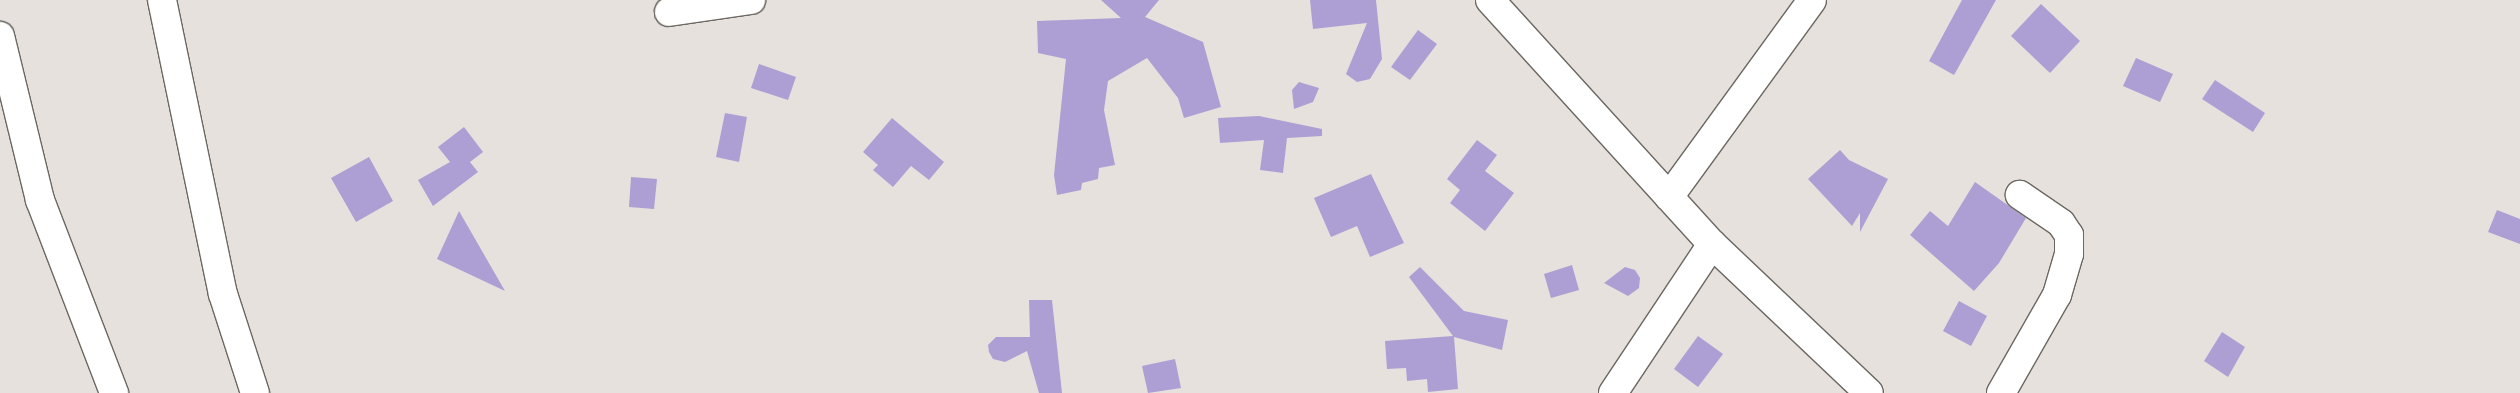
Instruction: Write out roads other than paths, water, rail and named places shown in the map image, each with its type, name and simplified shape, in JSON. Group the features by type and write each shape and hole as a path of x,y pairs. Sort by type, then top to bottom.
{"street":[{"path":"162,0 223,294 255,393"},
{"path":"669,12 751,0"},
{"path":"1490,0 1712,244 1868,393"},
{"path":"1669,197 1812,0"},
{"path":"0,36 40,200 114,393"},
{"path":"2001,393 2056,295 2069,254 2069,235 2061,224 2020,195"},
{"path":"1613,393 1712,244"}]}
